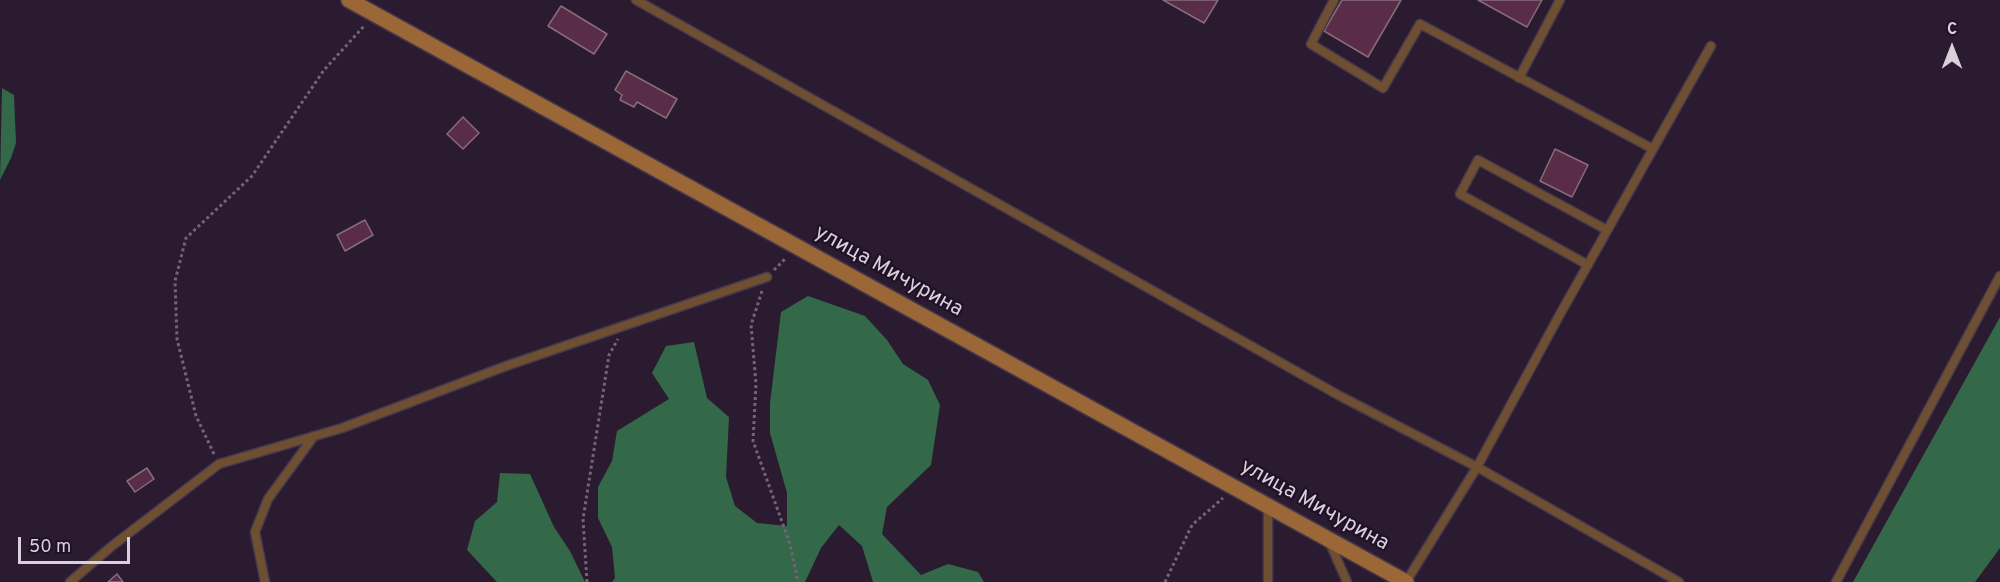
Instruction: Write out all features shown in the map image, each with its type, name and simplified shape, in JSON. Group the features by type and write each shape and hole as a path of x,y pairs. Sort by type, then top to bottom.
{"main road":[{"name":"улица Мичурина","path":"349,0 1406,582"}],"lane":[{"path":"636,0 1340,396 1477,467 1679,582"},
{"path":"1334,0 1311,44 1383,88 1420,24 1653,149"},
{"path":"1519,78 1560,0"},
{"path":"1406,582 1477,467 1711,46"},
{"path":"1588,265 1460,194 1478,160 1608,230"},
{"path":"1836,582 2000,276"},
{"path":"70,582 112,546 219,464 368,418 506,366 767,277"},
{"path":"265,582 255,532 268,499 315,435"},
{"path":"1268,505 1268,582"},
{"path":"1328,538 1347,582"}],"path":[{"path":"219,464 196,416 177,339 175,281 186,238 252,176 324,70 375,15"},
{"path":"798,246 767,277 751,325 756,384 753,441 790,544 798,582"},
{"path":"587,582 583,519 609,355 624,327"},
{"path":"1165,582 1192,525 1236,487"}],"green space":[{"path":"2,88 14,95 16,143 0,180"},
{"path":"808,296 865,316 887,340 903,364 928,380 940,405 931,465 887,507 882,534 921,575 948,564 978,572 984,582 873,582 862,546 839,525 821,548 805,582 612,582 615,578 612,547 598,518 598,487 612,461 617,431 669,399 652,373 666,346 694,342 707,398 729,417 726,477 735,506 757,523 787,526 787,493 770,433 770,403 781,312"},
{"path":"2000,317 2000,548 1975,582 1853,582"},
{"path":"500,473 530,474 554,527 570,551 585,582 497,582 467,550 475,521 497,502"}],"building":[{"path":"1163,0 1218,0 1204,23"},
{"path":"1342,0 1401,0 1368,57 1324,31"},
{"path":"1478,0 1542,0 1527,27"},
{"path":"561,6 607,34 594,54 548,26"},
{"path":"626,71 677,99 666,118 637,102 634,107 620,100 622,95 615,90"},
{"path":"463,117 479,133 463,149 447,134"},
{"path":"1555,149 1588,165 1572,197 1540,181"},
{"path":"365,220 373,235 345,251 337,235"},
{"path":"147,468 154,479 135,492 127,481"},
{"path":"117,574 123,582 108,582"}]}
